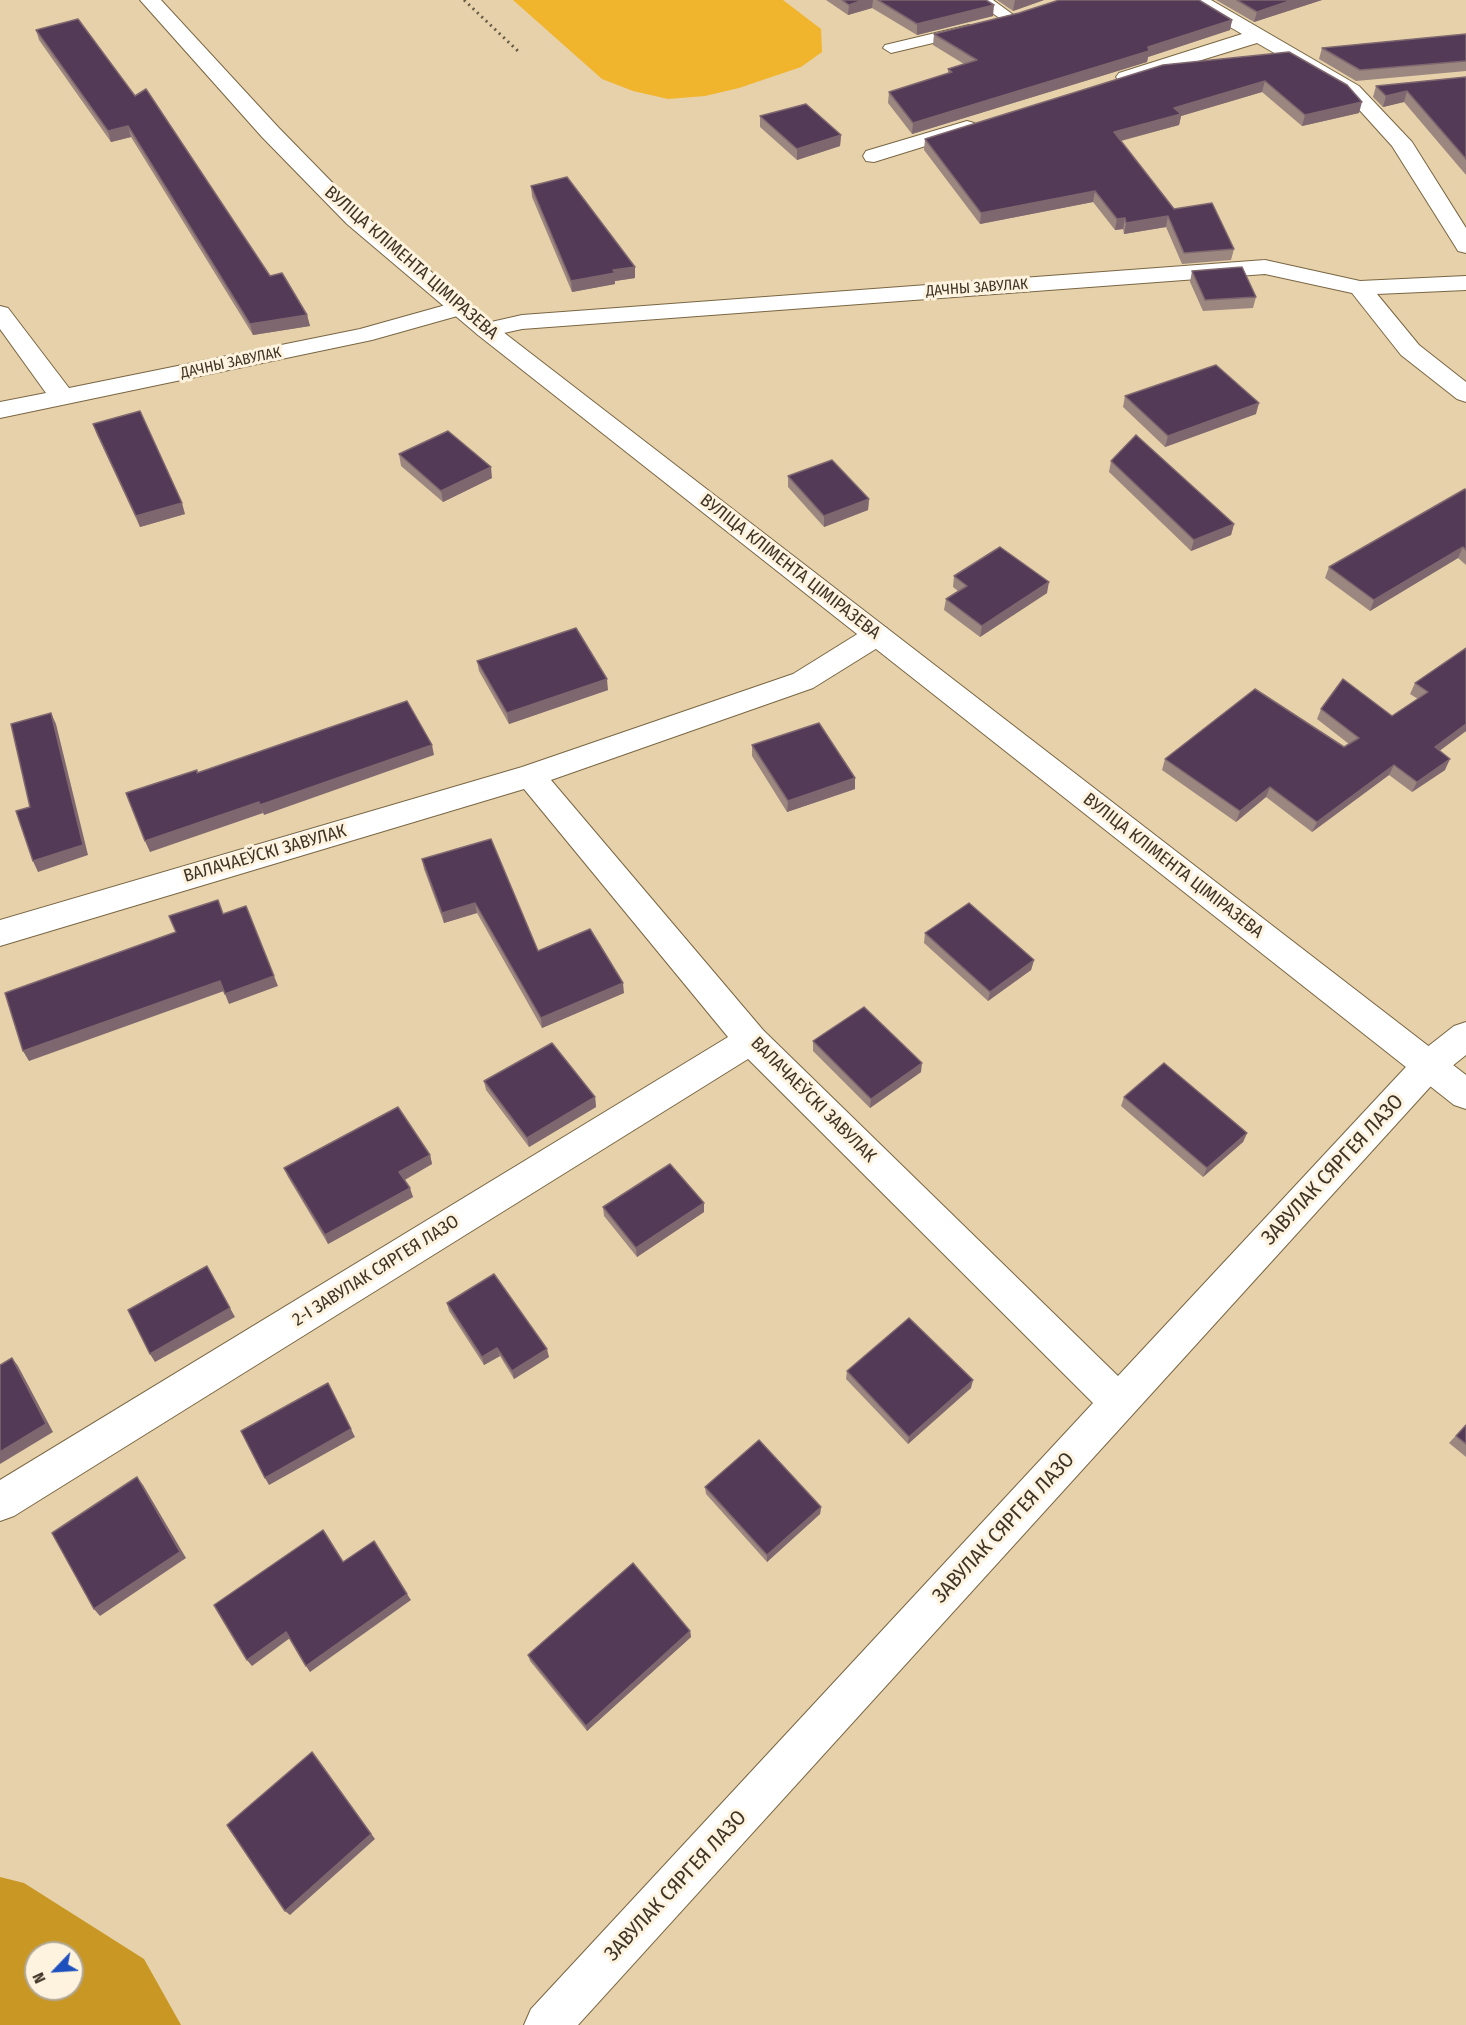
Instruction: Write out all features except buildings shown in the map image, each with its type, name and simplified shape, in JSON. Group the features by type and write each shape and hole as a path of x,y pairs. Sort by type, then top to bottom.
{"street":[{"name":"ВУЛІЦА КЛІМЕНТА ЦІМІРАЗЕВА","path":"150,0 270,132 355,219 486,330 1466,1095"},
{"path":"1197,0 1352,90 1401,142 1466,246"},
{"path":"1111,82 1258,36"},
{"path":"1352,90 1375,88"},
{"path":"874,156 987,121"},
{"name":"ДАЧНЫ ЗАВУЛАК","path":"486,330 522,322 1265,267 1359,288 1466,283"},
{"path":"1359,288 1410,350 1466,394"},
{"name":"ДАЧНЫ ЗАВУЛАК","path":"0,410 364,335 460,308"},
{"path":"0,313 63,398"},
{"name":"ВАЛАЧАЕЎСКІ ЗАВУЛАК","path":"0,933 530,776 803,681 877,635"},
{"name":"ВАЛАЧАЕЎСКІ ЗАВУЛАК","path":"530,776 751,1040 1119,1403"},
{"name":"ЗАВУЛАК СЯРГЕЯ ЛАЗО","path":"548,2025 1429,1065 1466,1036"},
{"name":"2-І ЗАВУЛАК СЯРГЕЯ ЛАЗО","path":"0,1502 751,1040"}],"lane":[{"path":"891,48 1017,17 982,0"}],"shaded area":[{"path":"513,0 783,0 821,29 822,52 801,67 739,88 705,96 668,99 633,91 602,79"},
{"path":"0,1877 24,1883 144,1959 181,2025 0,2025"}],"railway":[{"path":"464,0 519,52"}]}
